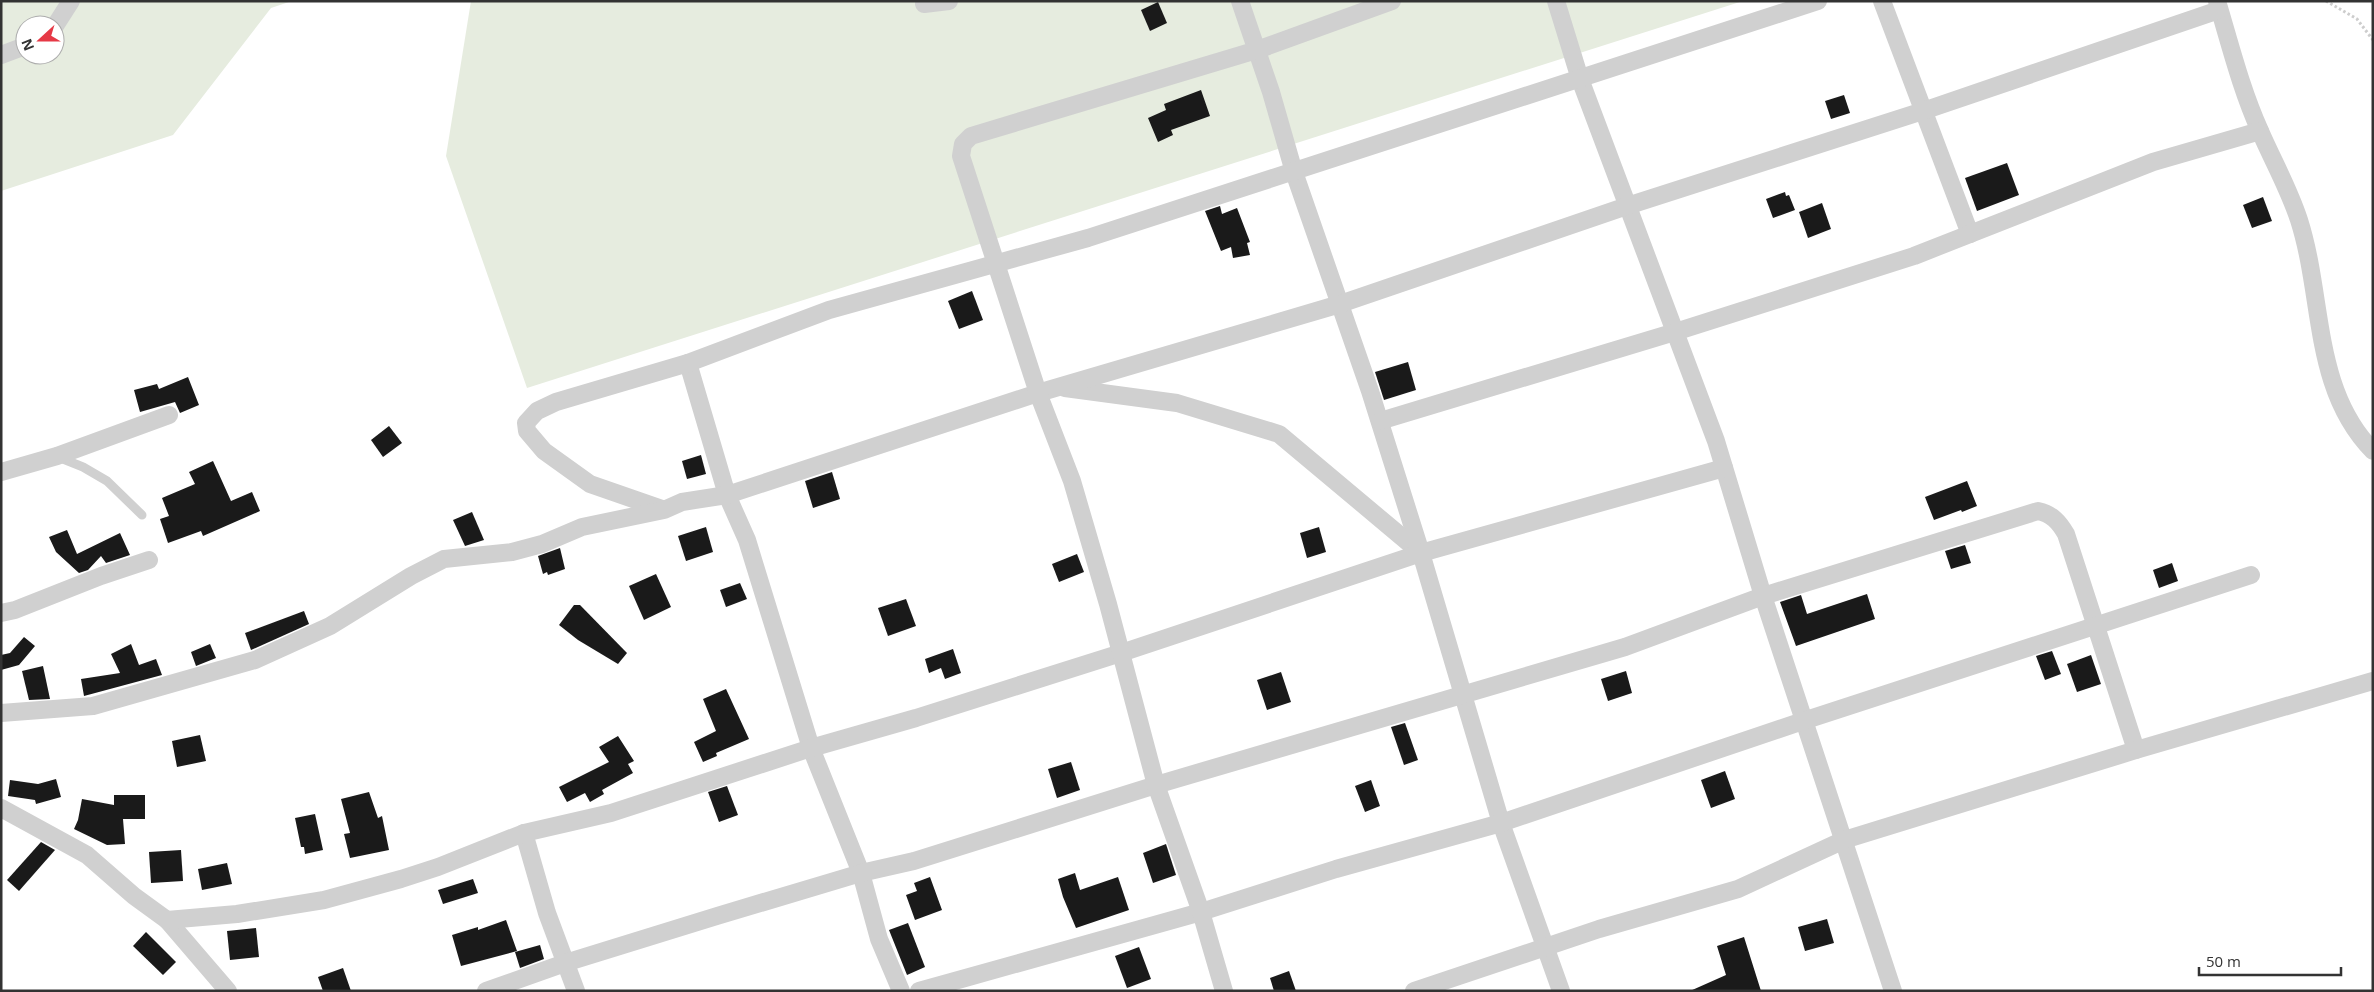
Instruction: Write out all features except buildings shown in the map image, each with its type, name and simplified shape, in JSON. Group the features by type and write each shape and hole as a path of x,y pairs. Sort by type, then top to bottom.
{"street":[{"path":"62,15 71,1"},
{"path":"924,4 949,1"},
{"path":"1240,1 1294,172 1380,421 1502,824 1561,991"},
{"path":"1224,991 1201,912 1156,786 1121,653 1072,481 1038,393 961,156 963,144 971,136 1257,50 1392,1"},
{"path":"1556,1 1580,79 1724,468 1803,721 1893,991"},
{"path":"664,510 590,484 544,451 528,431 526,423 538,410 556,402 688,363 829,310 1088,238 1818,1"},
{"path":"1882,1 1970,234"},
{"path":"1,713 93,706 255,660 330,626 411,576 444,559 512,552 542,544 582,527 664,510 682,502 726,496 1038,393 1340,304 1627,206 1923,111 2218,5 2260,131 2280,170 2300,222 2312,271 2326,358 2338,400 2356,431 2373,451"},
{"path":"1,55 15,50"},
{"path":"1380,421 1675,332 1914,256 2153,162 2260,131"},
{"path":"688,363 726,496 747,540 811,748 861,873 879,939 901,991"},
{"path":"1058,387 1177,404 1279,434 1421,553"},
{"path":"1,472 57,456 169,415"},
{"path":"167,920 236,914 324,900 438,867 524,833 610,813 811,748 916,718 1121,653 1421,553 1724,468"},
{"path":"486,991 565,963 861,873 914,861 1156,786 1650,640 1763,596 2038,511 2052,516 2059,522 2066,534 2136,750"},
{"path":"1,613 15,610 101,576 149,560"},
{"path":"919,991 1201,912 1336,869 1502,824 1803,721 2251,575"},
{"path":"1414,991 1546,946 1738,889 1844,840 2136,750 2373,681"},
{"path":"1,808 87,855 134,896 167,920 228,991"},
{"path":"524,833 547,913 576,991"}],"lane":[{"path":"57,456 83,467 107,481 142,515"}],"path":[{"path":"2326,1 2357,19 2373,40"}],"shaded area":[{"path":"1,1 292,1 271,8 173,135 1,191"},
{"path":"471,1 1743,1 527,388 446,156"}]}
